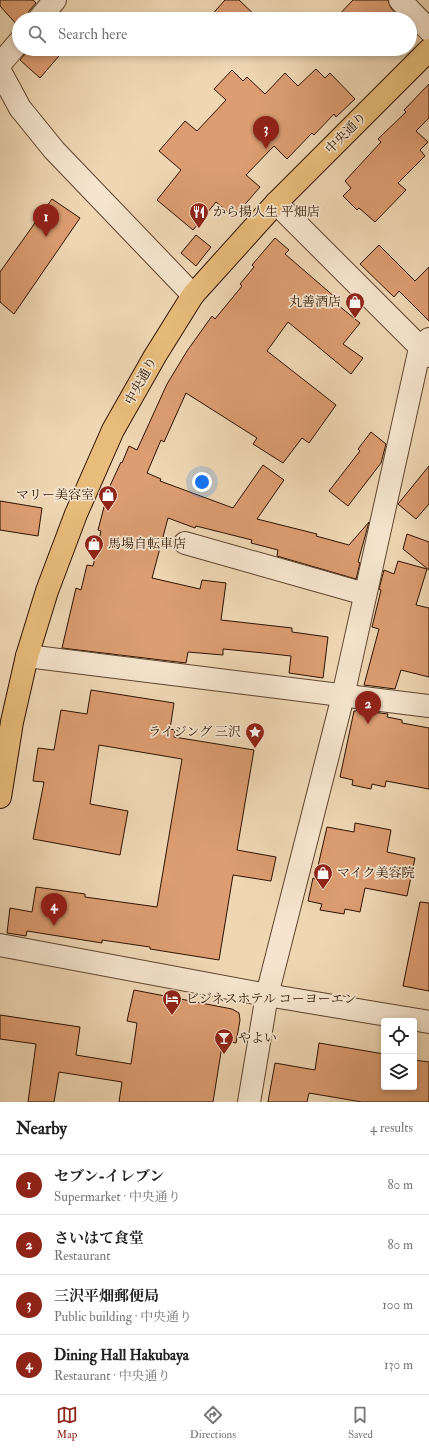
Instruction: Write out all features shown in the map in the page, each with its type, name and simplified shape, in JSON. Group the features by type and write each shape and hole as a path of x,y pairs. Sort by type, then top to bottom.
{"main road":[{"name":"中央通り","path":"0,797 12,722 27,656 47,591 76,514 114,430 155,356 193,295 276,203 429,50"}],"street":[{"path":"45,12 55,0"},
{"path":"400,0 412,12"},
{"path":"417,18 429,30"},
{"path":"0,64 12,50"},
{"path":"0,71 20,108 54,150 193,295"},
{"path":"249,1102 267,995 343,696 365,594 426,348 276,203"},
{"path":"185,544 365,594"},
{"path":"27,656 429,706"},
{"path":"0,945 267,995 429,1022"}],"building":[{"path":"0,0 33,0 36,3 29,12 12,12 12,19 0,6"},
{"path":"225,0 239,0 252,12 214,12"},
{"path":"353,0 388,0 391,8 395,12 342,12"},
{"path":"23,56 59,56 40,78 20,60"},
{"path":"316,69 325,78 330,73 355,99 336,117 334,114 314,135 312,133 287,159 274,146 246,175 260,187 234,217 216,202 193,230 157,200 181,170 159,151 185,121 197,131 226,100 214,89 232,70 243,81 247,77 265,94 285,73 298,86"},
{"path":"429,84 429,118 416,131 428,142 420,150 425,156 398,183 406,190 375,222 359,208 357,210 343,196 351,188 345,181 381,142 378,139 406,112 404,110"},
{"path":"52,199 80,218 14,314 0,302 0,272"},
{"path":"196,235 211,247 196,266 181,253"},
{"path":"275,238 289,250 285,254 336,298 333,301 360,323 343,344 363,358 351,374 288,322 267,351 336,405 309,443 302,438 283,463 253,444 257,438 186,393 164,442 161,440 147,473 161,479 160,481 233,508 263,465 284,480 257,519 317,534 316,536 349,545 369,522 358,562 360,563 356,579 277,556 278,550 251,543 252,540 196,526 195,528 168,518 152,578 200,589 202,580 226,583 221,620 292,628 292,632 328,637 323,678 289,673 291,656 223,649 223,655 188,652 186,663 62,648 76,588 81,590 87,565 93,566 101,531 98,530 109,488 129,446 137,450 167,384 187,351 212,316 215,319 242,286 240,284 254,267 252,265"},
{"path":"379,245 415,281 429,267 429,321 399,291 394,297 360,264"},
{"path":"371,432 386,444 381,463 348,506 329,491 360,451 358,449"},
{"path":"429,466 429,504 416,519 398,504"},
{"path":"0,501 42,508 38,536 0,530"},
{"path":"407,534 429,542 429,570 403,549"},
{"path":"398,561 427,569 416,605 429,608 429,677 401,670 395,689 364,685 379,629 372,627 384,570 394,574"},
{"path":"91,690 174,703 170,729 175,730 174,737 254,750 237,850 276,857 271,881 233,875 219,960 102,940 102,943 27,931 26,936 7,933 10,908 32,912 36,887 85,894 85,897 157,907 182,759 99,745 90,804 128,811 120,855 33,839 44,782 33,781 38,748 54,750 61,710 87,714"},
{"path":"357,710 388,714 387,717 402,720 402,723 429,728 429,789 386,781 385,787 372,784 371,789 352,785 353,780 340,777 354,711"},
{"path":"355,823 391,830 387,852 415,858 407,896 365,888 360,912 345,909 344,914 320,910 322,904 308,901 313,878 315,879 327,827 354,832"},
{"path":"420,902 429,903 429,991 403,986"},
{"path":"134,990 232,1009 239,1013 240,1020 236,1043 223,1040 213,1102 119,1102 122,1082 59,1072 54,1102 28,1102 36,1044 0,1039 0,1015 80,1027 76,1055 131,1064 137,1023 127,1021"},
{"path":"319,1043 381,1053 381,1090 417,1090 417,1060 429,1062 429,1102 362,1102 309,1093 307,1102 268,1102 275,1063 315,1070"}],"place":[{"name":"三沢平畑郵便局","path":"266,149"},
{"name":"から揚人生 平畑店","path":"199,229"},
{"name":"セブン-イレブン","path":"46,237"},
{"name":"丸善酒店","path":"355,319"},
{"name":"マリー美容室","path":"108,512"},
{"name":"馬場自転車店","path":"94,561"},
{"name":"さいはて食堂","path":"368,724"},
{"name":"ライジング 三沢","path":"255,749"},
{"name":"マイク美容院","path":"323,890"},
{"name":"Dining Hall Hakubaya","path":"54,926"},
{"name":"ビジネスホテル コーヨーエン","path":"172,1016"},
{"name":"やよい","path":"224,1055"}]}
